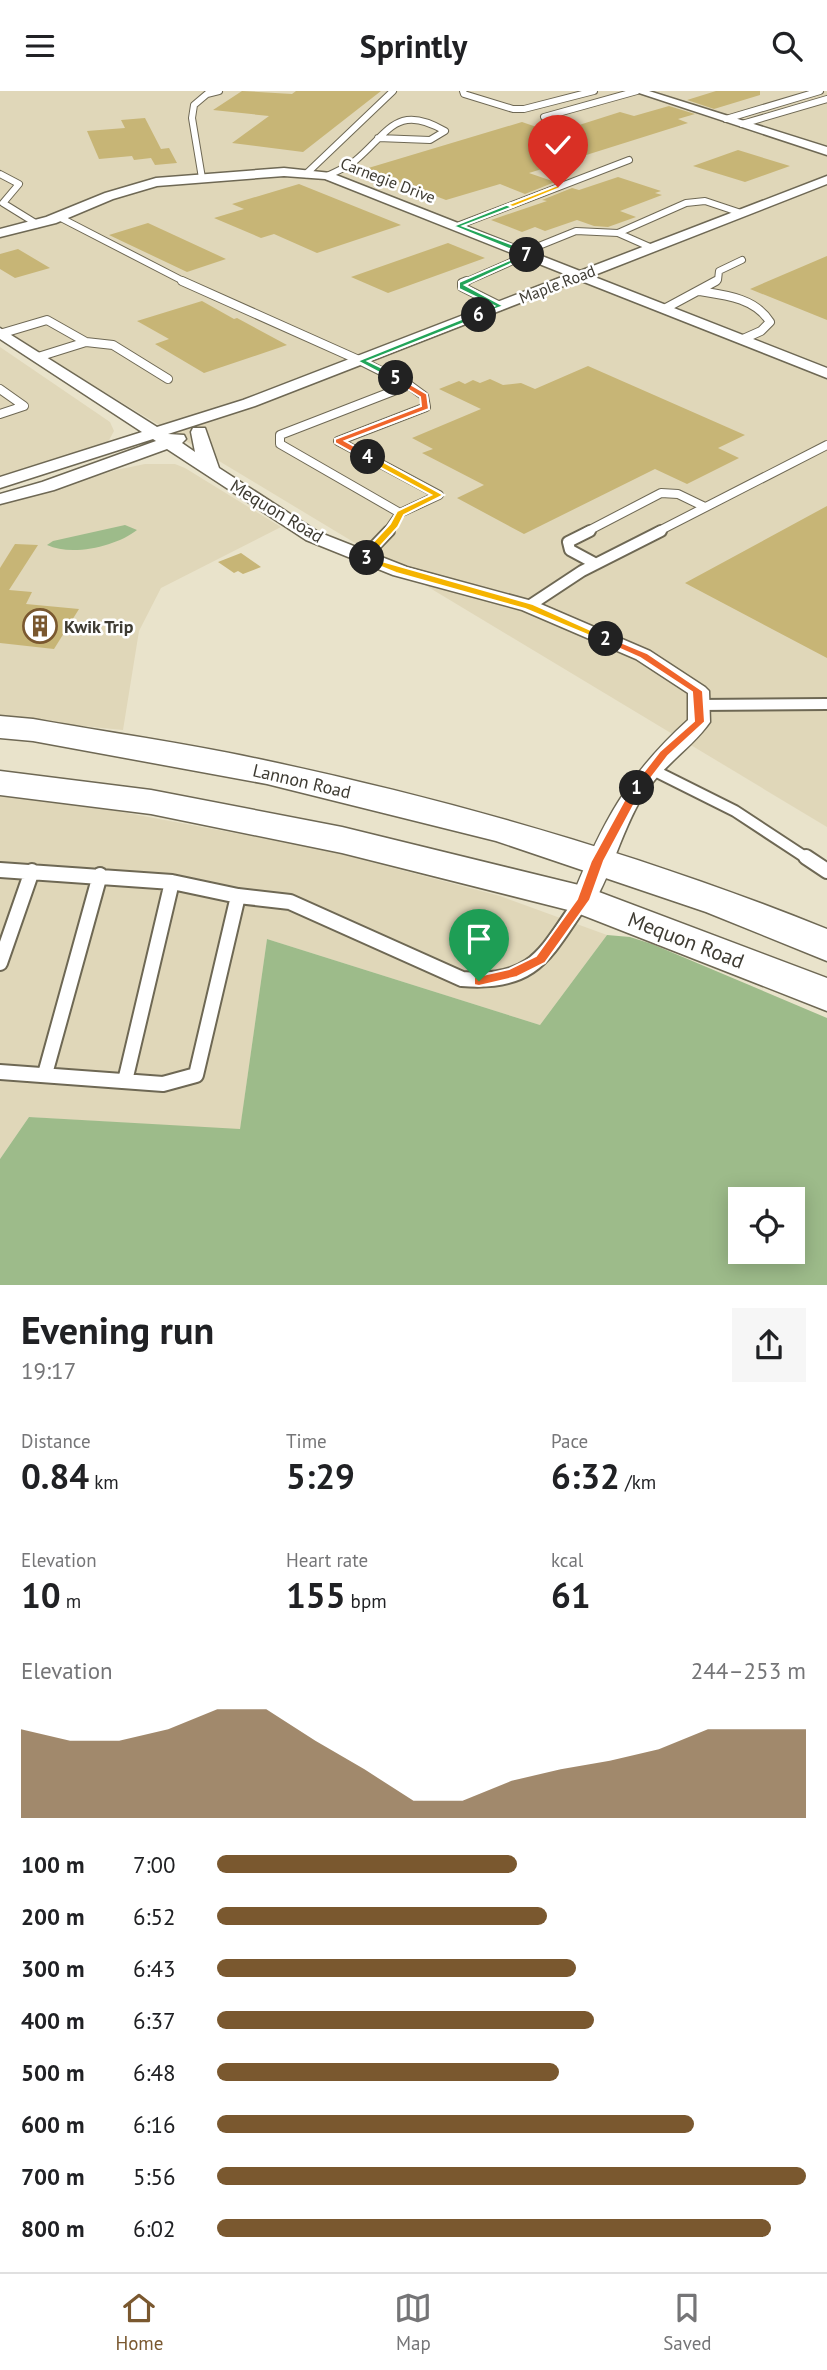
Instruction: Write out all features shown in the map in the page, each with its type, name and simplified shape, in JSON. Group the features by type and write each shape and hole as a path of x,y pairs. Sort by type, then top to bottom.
{"main road":[{"name":"Lannon Road","path":"0,727 33,730 267,772 506,831 598,861"},
{"path":"0,783 151,802 328,837 583,900"},
{"path":"598,861 721,902 827,946"},
{"name":"Mequon Road","path":"583,900 827,995"}],"street":[{"path":"638,91 826,150"},
{"name":"Carnegie Drive","path":"0,233 59,217 109,196 156,182 284,171 327,176 582,274 827,373"},
{"name":"Maple Road","path":"0,499 168,443 249,403 827,180"},
{"name":"Mequon Road","path":"1,333 312,536 400,571 529,606 643,655 698,691 698,705"},
{"path":"114,446 121,436 121,412 202,424 201,446 212,471"},
{"name":"Maple Road","path":"0,483 153,432 202,424"},
{"path":"99,468 153,460 193,459"},
{"path":"583,900 598,861 640,782 664,753 699,722 698,705"}],"lane":[{"path":"202,179 192,118 194,105 207,94 219,91"},
{"path":"306,174 393,91"},
{"path":"463,91 464,94 513,109 524,109 594,91"},
{"path":"544,117 638,91"},
{"path":"726,119 820,91"},
{"path":"742,124 827,99"},
{"path":"327,176 353,163 378,138 396,121 404,119 437,126 445,131 430,140 378,138"},
{"path":"457,226 629,160"},
{"path":"0,174 19,184 6,197 4,203 37,224"},
{"path":"618,233 686,203 705,201 741,213"},
{"path":"59,217 175,278 361,361 409,385 424,396 426,407 338,441 439,495 400,513 394,525 364,557"},
{"path":"500,306 462,287 461,283 576,231 618,233 652,248"},
{"path":"666,308 718,279 719,271 742,260"},
{"path":"699,291 744,302 766,313 769,322 761,331 743,339"},
{"path":"1,333 47,320 86,342 113,345 168,379"},
{"path":"38,357 86,342"},
{"path":"400,513 280,444 280,435 409,385"},
{"path":"0,389 24,406 0,414"},
{"path":"529,606 596,564 705,507 762,481 827,445"},
{"path":"596,564 569,550 568,542 661,493 678,494 705,507"},
{"path":"698,705 827,704"},
{"path":"651,769 735,811 827,871"},
{"path":"0,870 172,882 238,896 290,902 462,979 479,981 512,974 541,960 583,900"},
{"path":"0,963 32,871"},
{"path":"45,1074 100,875"},
{"path":"125,1081 172,882"},
{"path":"0,1072 163,1084 196,1075 238,896"}],"shaded area":[{"path":"0,91 827,91 827,827 0,327"},
{"path":"0,347 110,422 114,431 108,442 0,478"},
{"path":"145,464 175,464 185,468 281,527 161,588 139,631 123,730 0,718 0,505 116,470"},
{"path":"0,795 84,805 321,849 500,896 607,935 540,1025 267,939 240,1130 29,1117 0,1159"}],"green space":[{"path":"125,525 137,530 106,545 69,550 47,545 53,541"},
{"path":"607,935 630,937 827,1018 827,1285 0,1285 0,1159 29,1117 240,1129 267,939 540,1025"}],"building":[{"path":"242,91 292,94 296,91 381,91 303,152 232,143 269,116 213,110"},
{"path":"716,91 760,91 760,95 714,109 687,100"},
{"path":"669,106 695,114 678,119 688,123 529,173 555,182 525,194 500,184 446,200 365,169 522,122 554,133 620,112 634,116"},
{"path":"145,118 161,149 169,148 177,163 155,165 151,158 134,160 132,156 99,159 87,131 125,128 121,120"},
{"path":"738,150 790,166 745,182 693,166"},
{"path":"618,177 661,191 655,193 662,195 620,211 636,217 608,227 594,226 577,220 545,231 535,227 522,232 491,220 547,201 542,200 572,188 579,190"},
{"path":"299,184 401,225 317,253 274,234 261,238 214,218 244,209 232,204"},
{"path":"148,223 226,259 187,272 109,235"},
{"path":"448,243 485,258 388,293 351,277"},
{"path":"18,249 50,268 15,278 0,269 0,254"},
{"path":"827,256 827,320 750,289"},
{"path":"202,301 287,345 204,373 155,344 169,339 137,321"},
{"path":"588,366 745,435 718,448 739,458 687,484 655,469 524,534 457,498 484,485 422,453 433,449 412,438 481,409 439,389 459,381 465,384 473,380 480,383 490,379 503,385 521,383 535,389"},
{"path":"827,506 827,658 685,583"},
{"path":"15,544 38,545 9,590 32,592 26,604 79,609 54,649 0,643 0,568"},
{"path":"241,553 261,567 243,574 238,571 234,573 218,562"}],"place":[{"name":"Kwik Trip","path":"40,626"}],"route":[{"path":"479,981 512,974 541,960 583,900 598,861 640,782 664,753 699,722 698,691 643,655 529,606 400,571 364,557 394,525 400,513 439,495 338,441 426,407 424,396 409,385 361,361 500,306 462,287 461,283 530,254 457,226 558,187"}]}
